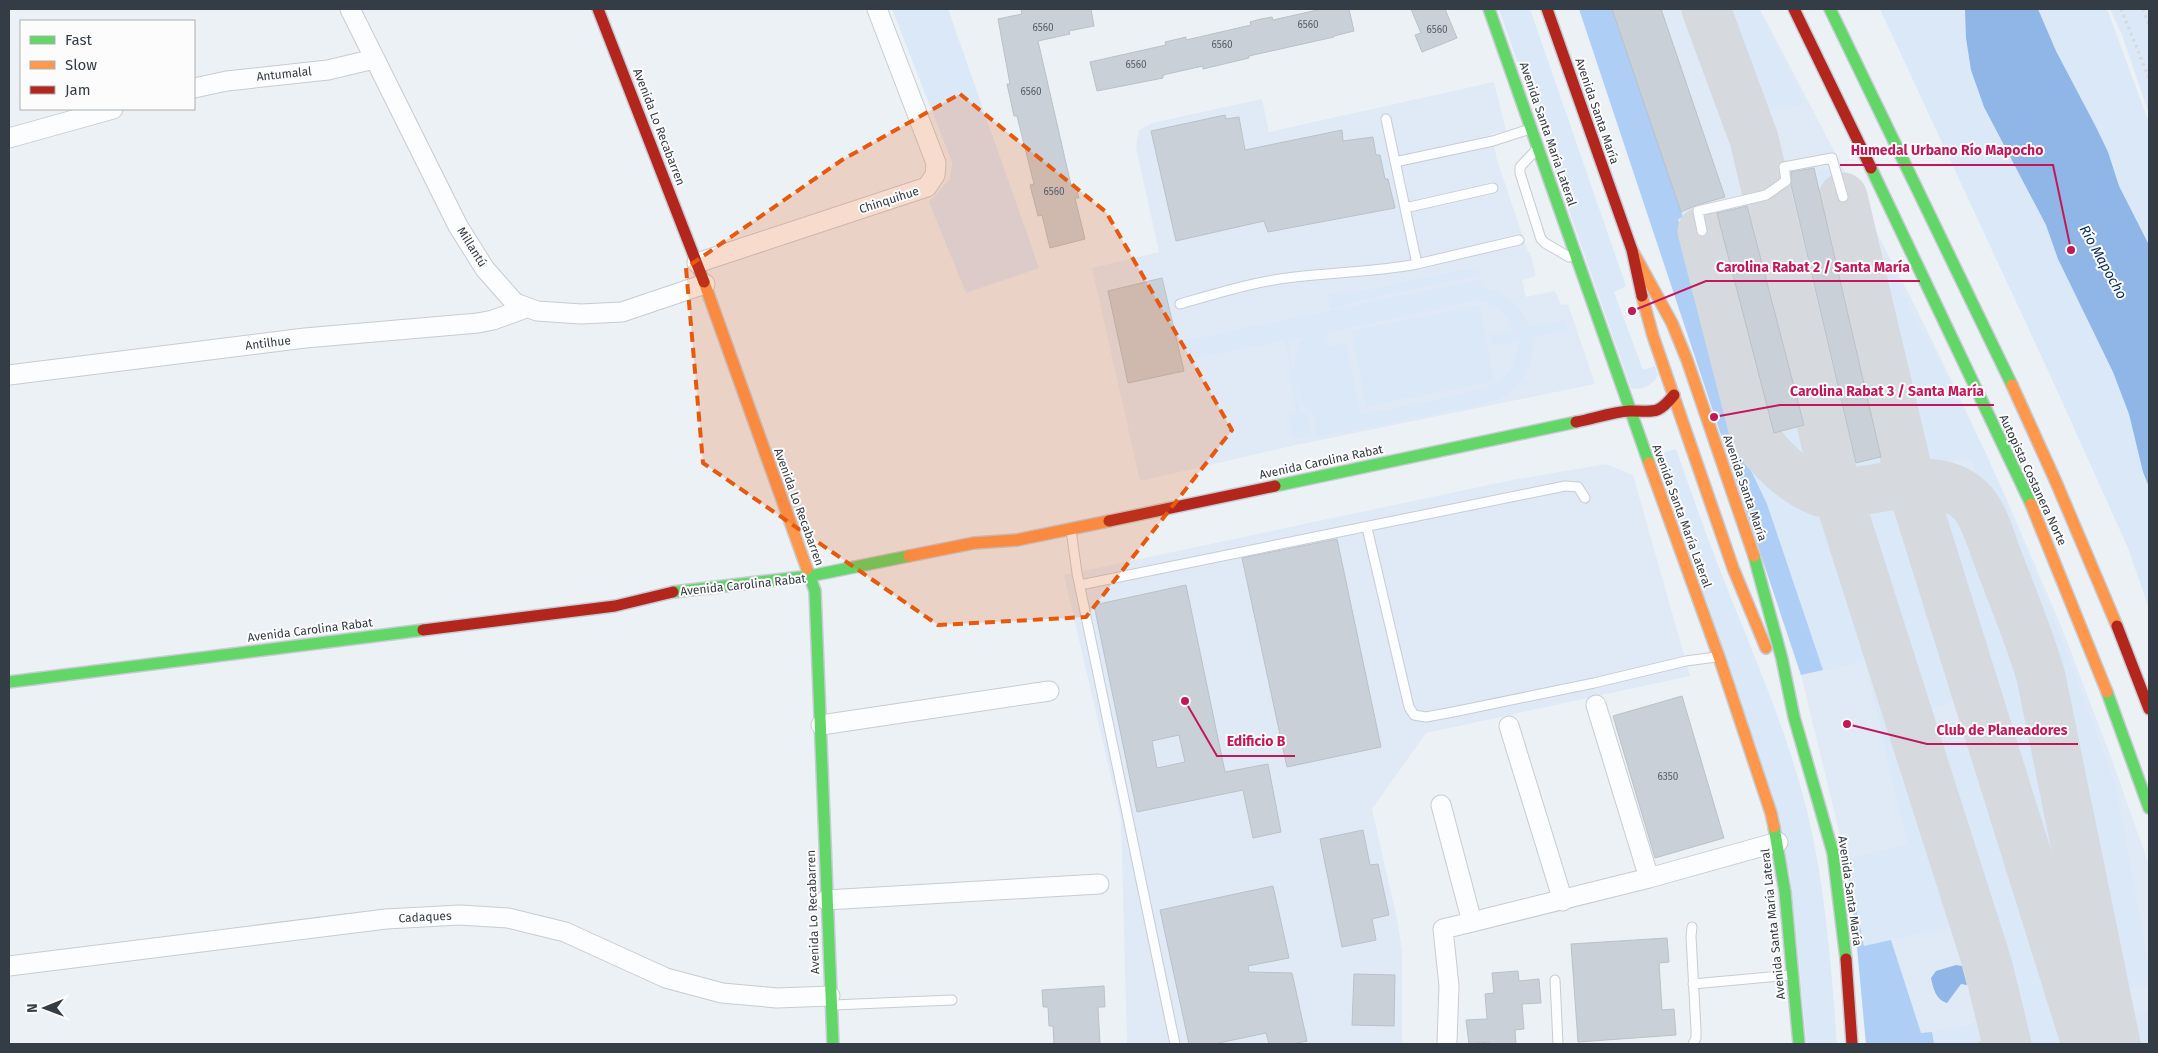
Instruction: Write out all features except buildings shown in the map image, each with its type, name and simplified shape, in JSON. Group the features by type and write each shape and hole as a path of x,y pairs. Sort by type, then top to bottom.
{"main road":[{"name":"Avenida Lo Recabarren","path":"598,9 705,284 815,591 833,1044"},
{"name":"Avenida Santa María Lateral","path":"1489,9 1533,128 1538,148 1577,261 1719,657 1768,805 1778,842 1785,892 1798,1044"},
{"name":"Avenida Santa María","path":"1547,9 1632,250 1645,311 1732,568 1794,716"},
{"name":"Autopista Costanera Norte","path":"1794,9 2040,524 2118,720 2149,808"},
{"name":"Autopista Costanera Norte","path":"1830,9 1967,290 2036,437 2086,550 2149,708"},
{"name":"Avenida Santa María","path":"1632,250 1672,323 1696,387 1758,569 1782,660 1794,716 1833,853 1844,948 1852,1044"},
{"name":"Avenida Carolina Rabat","path":"1661,392 1674,394 1696,387"},
{"name":"Avenida Carolina Rabat","path":"975,556 1017,540 1070,528 1630,411 1644,414 1665,406 1674,394"},
{"path":"1630,411 1640,399"},
{"name":"Avenida Carolina Rabat","path":"9,682 615,606 674,592 810,576 974,543 1017,540"},
{"name":"Avenida Carolina Rabat","path":"615,606 656,608"}],"street":[{"name":"Millantú","path":"350,9 466,239 498,284 515,303 532,311 580,314 622,312 705,284"},
{"name":"Chinquihue","path":"697,263 927,187 935,175 936,163 877,9"},
{"name":"Antumalal","path":"195,88 232,80 328,70 374,59"},
{"path":"9,138 109,110"},
{"name":"Antilhue","path":"9,375 305,338 478,323 493,320 526,308"},
{"path":"821,725 1049,691"},
{"path":"1596,705 1649,878"},
{"path":"1509,726 1563,901"},
{"path":"1441,805 1472,922"},
{"path":"1446,1042 1449,986 1443,929 1563,901 1778,842"},
{"path":"826,900 1099,884"},
{"name":"Cadaques","path":"9,966 386,919 460,915 517,920 565,932 666,978 722,993 831,1000"}],"lane":[{"path":"1386,119 1417,264"},
{"path":"1395,162 1493,141 1533,128"},
{"path":"1538,148 1520,166 1520,172 1542,239 1544,243 1577,261"},
{"path":"1702,231 1698,210 1766,195 1786,181 1784,167 1832,158 1843,197"},
{"path":"1405,208 1493,188"},
{"path":"1180,304 1249,285 1295,277 1382,271 1519,240"},
{"path":"1080,585 1367,528 1564,486 1578,487 1585,498"},
{"path":"1070,528 1080,585 1175,1044"},
{"path":"1367,528 1409,707 1414,715 1426,717 1453,712 1686,661 1719,657"},
{"path":"1692,927 1690,936 1696,1030 1696,1038 1693,1044"},
{"path":"1694,984 1792,975"},
{"path":"1555,980 1558,1044"},
{"path":"831,1000 952,1000"}],"path":[{"path":"2121,9 2149,78"},
{"path":"2143,9 2149,25"}],"highlighted area":[{"path":"960,94 1106,212 1232,430 1086,617 938,625 703,463 686,268 842,160"}],"shaded area":[{"path":"892,9 948,9 1039,268 966,293 929,202 950,179 952,162"},
{"path":"1499,9 1530,9 1626,286 1614,292 1643,370 1655,366 1658,375 1653,382 1643,388 1631,388"},
{"path":"1579,9 1612,9 1683,217 1678,219 1728,412 1746,460 1767,504 1823,670 1801,675"},
{"path":"1580,9 1760,9 1914,304 1962,402 2008,502 2063,631 2112,760 2149,865 2149,1044 1866,1044 1855,925 1846,860 1802,679"},
{"path":"1720,9 1759,9 1805,103 1758,114"},
{"path":"1880,9 2107,9 2149,123 2149,608 2128,548 2051,377"},
{"path":"2110,9 2149,9 2149,114 2122,35"},
{"path":"1494,82 1506,131 1491,134 1497,160 1528,252 1530,252 1536,276 1522,280 1526,297 1555,291 1561,305 1568,304 1595,384 1296,445 1140,481 1092,268 1159,252 1136,147 1139,130 1152,123 1262,99 1269,132"},
{"path":"1831,168 1899,473 1853,483 1846,480 1842,468 1776,192 1791,187 1855,465 1884,458 1818,171"},
{"path":"1850,190 1985,451 2061,637 2115,783 2149,969 2149,986 2122,989 2054,658 1971,460 1917,463"},
{"path":"1760,201 1823,466 1807,474 1783,456 1763,433 1707,214 1717,211 1774,433 1804,425 1747,204"},
{"path":"1694,214 1752,444 1769,465 1787,482 1808,495 1834,502 1985,967 2003,1044 1934,1044 1932,1032 1983,1022 1952,926 1864,947 1846,860 1908,845 1865,661 1823,670 1767,504 1746,460 1728,412 1678,219"},
{"path":"1479,267 1481,275 1351,302 1351,305 1331,309 1328,295 1348,291 1349,294"},
{"path":"1479,280 1482,287 1498,293 1511,301 1526,319 1529,327 1564,320 1567,330 1532,338 1531,359 1528,368 1518,384 1493,402 1318,437 1314,419 1318,418 1303,404 1295,376 1300,413 1307,412 1311,435 1293,438 1290,415 1297,414 1285,341 1288,340 1294,372 1295,358 1302,337 1188,359 1185,341","holes":["1478,300 1484,301 1505,314 1515,330 1491,335 1493,346 1518,341 1515,362 1503,379 1477,390 1457,395 1360,414 1346,343 1328,346 1326,333"]},
{"path":"1479,305 1494,381 1366,406 1352,331"},
{"path":"1676,449 1713,552 1765,682 1799,781 1808,815 1824,901 1837,1044 1807,1044 1790,874 1656,455"},
{"path":"1606,464 1633,475 1690,676 1426,733 1372,809 1398,924 1402,951 1402,1044 1127,1044 1121,820 1064,575 1512,480"},
{"path":"1906,494 1965,697 1917,714 1858,534 1857,522 1858,513 1862,506 1868,502 1885,496"},
{"path":"1930,503 1952,512 1967,522 1982,541 1992,565 2022,656 2038,725 2062,864 2040,869"},
{"path":"1975,716 2068,1044 2017,1044 1995,959 1922,732"},
{"path":"1846,860 1864,946 1891,940 1921,1033 1932,1032 1934,1044 1866,1044 1855,925"},
{"path":"2069,886 2096,993 2079,996 2047,891"},
{"path":"2149,1010 2149,1044 2134,1044 2128,1014"}],"water":[{"name":"Río Mapocho","path":"1965,9 2038,9 2056,51 2108,152 2119,186 2149,245 2149,487 2143,472 2129,414 2113,372 2058,259 2046,225 1984,107 1971,70 1966,38"},
{"path":"1956,965 1962,966 1967,985 1961,984 1947,1003 1940,999 1934,990 1931,978 1936,971"}],"taxiway":[{"path":"1706,9 1754,139 1838,495 1988,966 2007,1044"},
{"path":"1843,197 1911,484 2086,1044"},
{"path":"1702,231 1755,437 1775,461 1800,482 1818,491 1833,494 1918,483 1946,487 1959,492 1971,501 1983,519 2026,631 2041,677 2116,1044"}],"traffic: fast":[{"path":"1489,9 1649,463"},
{"path":"1830,9 2012,385"},
{"path":"1871,168 2031,504"},
{"path":"1275,486 1576,422"},
{"path":"673,592 810,576 909,556"},
{"path":"1754,556 1782,659 1794,717 1833,853 1846,959"},
{"path":"807,569 815,591 833,1044"},
{"path":"9,682 423,630"},
{"path":"2107,692 2149,808"},
{"path":"1774,827 1785,892 1799,1044"}],"traffic: slow":[{"path":"1632,250 1672,323 1687,360 1754,556"},
{"path":"704,282 807,569"},
{"path":"1642,296 1653,336 1733,568 1766,648"},
{"path":"2012,385 2056,482 2117,626"},
{"path":"1649,463 1719,657 1774,827"},
{"path":"2031,504 2107,692"},
{"path":"909,556 974,543 1017,540 1109,521"}],"traffic: jam":[{"path":"598,9 704,282"},
{"path":"1547,9 1632,250 1642,296"},
{"path":"1794,9 1871,168"},
{"path":"1576,422 1629,411 1654,411 1663,407 1674,395"},
{"path":"1109,521 1275,486"},
{"path":"423,630 615,606 673,592"},
{"path":"2117,626 2149,709"},
{"path":"1846,959 1852,1044"}],"place":[{"name":"Humedal Urbano Río Mapocho","path":"2071,250"},
{"name":"Carolina Rabat 2 / Santa María","path":"1632,311"},
{"name":"Carolina Rabat 3 / Santa María","path":"1714,417"},
{"name":"Edificio B","path":"1185,701"},
{"name":"Club de Planeadores","path":"1847,724"}]}
